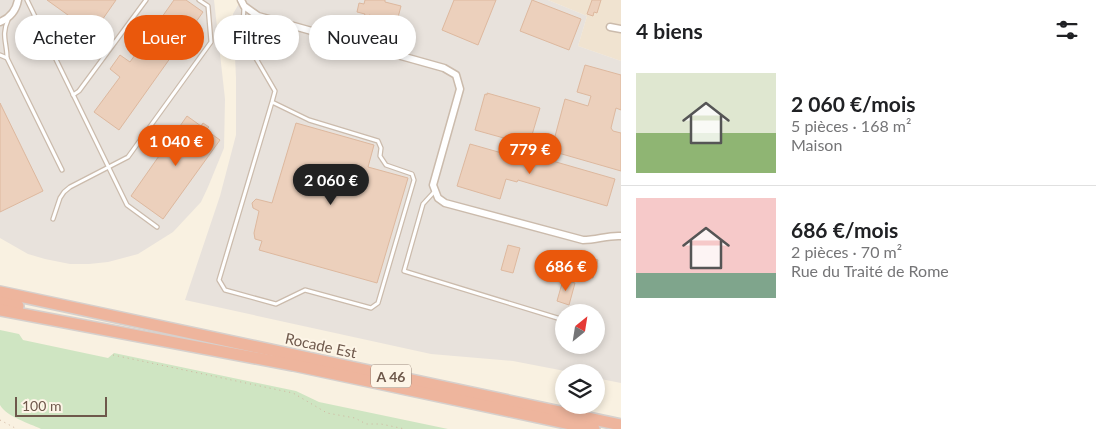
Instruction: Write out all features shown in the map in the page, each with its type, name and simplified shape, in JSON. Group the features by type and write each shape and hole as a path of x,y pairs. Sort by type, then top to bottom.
{"highway":[{"path":"0,284 66,300 79,309"},
{"name":"A 46","path":"0,292 79,309"},
{"name":"A 46","path":"0,302 262,359"},
{"name":"Rocade Est","path":"79,309 621,425"},
{"path":"0,310 262,359"},
{"name":"Rocade Est","path":"262,359 594,429"}],"street":[{"path":"0,22 8,19 13,13 18,0"},
{"path":"243,3 258,16 444,68 456,75 460,89 433,185 438,198 445,203 584,240 595,240 611,235 621,236"},
{"path":"610,26 621,30"}],"lane":[{"path":"27,0 127,206 157,227"},
{"path":"73,95 79,91 146,0"},
{"path":"53,219 64,192 128,157 211,42 208,6 200,0"},
{"path":"243,3 243,25 247,43 275,91 219,280 225,290 276,304 305,290 371,308 378,303 414,180 412,174 386,165 380,156 381,148 378,141 309,120 272,102"},
{"path":"8,19 3,34 7,47 7,58 62,170"},
{"path":"0,55 7,58"},
{"path":"435,192 423,204 404,271 555,317"}],"path":[{"path":"113,355 294,393 327,413 355,418 366,424 381,424 405,429"},
{"path":"0,420 17,429"}],"shaded area":[{"path":"0,0 214,0 216,15 214,15 214,60 221,60 225,99 224,148 201,202 173,232 138,254 108,262 70,264 45,259 28,254 0,238"},
{"path":"241,0 548,0 587,16 578,46 621,61 621,383 605,380 605,364 555,364 555,369 513,361 431,354 185,300 220,196 236,135 235,60 299,60 299,15 233,15"},
{"path":"548,0 621,0 621,61 578,46 587,16"}],"green space":[{"path":"0,330 19,334 23,340 108,358 114,353 296,391 319,402 448,429 41,429 13,416 0,405"}],"building":[{"path":"47,0 116,0 106,15 68,15"},
{"path":"174,0 186,0 203,12 201,15 163,15"},
{"path":"365,0 385,0 385,2 401,6 399,15 364,15 357,12 359,3 364,4"},
{"path":"454,0 496,0 478,45 442,30"},
{"path":"532,0 581,19 569,50 520,31"},
{"path":"592,0 601,0 597,13 594,12 593,16 587,14"},
{"path":"120,55 124,60 130,62 131,60 169,60 119,130 94,112 120,77 110,69"},
{"path":"585,65 621,75 621,110 616,108 611,128 613,131 621,133 621,171 548,150 551,139 554,140 565,99 588,106 591,96 577,92"},
{"path":"487,93 540,108 529,145 475,130 485,94 487,95"},
{"path":"0,103 43,191 0,212"},
{"path":"187,116 201,126 203,123 209,127 206,130 220,140 163,219 131,196"},
{"path":"296,123 374,145 368,167 408,178 377,283 259,250 262,241 255,239 254,233 259,211 253,208 252,203 256,199 272,203"},
{"path":"470,144 516,157 518,151 615,179 607,206 518,180 517,182 506,179 500,199 457,186"},
{"path":"508,245 520,248 513,273 501,270"},
{"path":"588,257 598,260 593,278 584,276"},
{"path":"563,280 575,283 569,304 557,301"}]}
